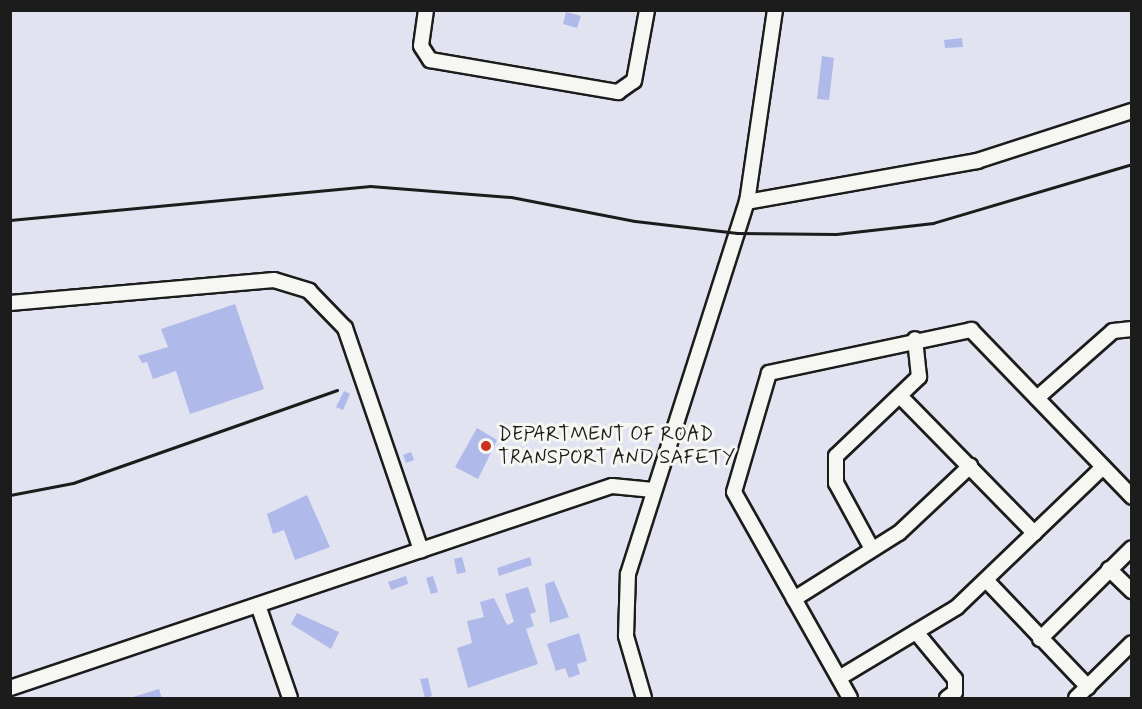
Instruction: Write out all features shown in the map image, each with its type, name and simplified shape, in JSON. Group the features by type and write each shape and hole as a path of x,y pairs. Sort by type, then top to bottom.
{"street":[{"path":"426,10 421,46 430,60 618,92 634,81 647,10"},
{"path":"644,699 626,636 624,602 653,489 747,202 775,10"},
{"path":"747,202 977,161 1131,111"},
{"path":"10,303 274,280 309,291 345,328 421,550"},
{"path":"1037,398 1113,331 1131,329"},
{"path":"850,699 734,490 767,375 915,339 973,331 1131,497"},
{"path":"872,549 836,483 836,456 843,444 900,396 921,373 915,339"},
{"path":"900,396 1034,533"},
{"path":"794,598 908,526 970,465"},
{"path":"839,678 916,632 986,580 1103,467"},
{"path":"10,688 612,486 653,489"},
{"path":"1040,639 1131,548"},
{"path":"1109,569 1131,591"},
{"path":"986,580 1088,687"},
{"path":"258,605 290,699"},
{"path":"916,632 955,679 955,692 947,699"},
{"path":"1076,699 1131,642"}],"building":[{"path":"566,12 581,16 577,28 563,24"},
{"path":"962,38 963,47 945,48 944,40"},
{"path":"822,56 834,58 829,100 817,99"},
{"path":"235,304 264,389 190,414 176,371 153,379 147,362 142,363 138,356 168,347 161,329"},
{"path":"344,391 350,394 343,410 336,407"},
{"path":"477,428 497,440 478,479 455,467"},
{"path":"411,452 414,460 406,463 403,455"},
{"path":"307,495 330,547 295,560 284,530 273,534 267,514"},
{"path":"462,557 466,572 457,574 454,559"},
{"path":"530,557 532,565 499,576 497,568"},
{"path":"406,576 408,584 391,590 388,582"},
{"path":"433,576 438,592 431,594 426,578"},
{"path":"554,581 569,617 550,623 545,584"},
{"path":"528,587 536,612 530,614 534,626 526,629 538,664 468,688 457,648 472,643 467,621 484,617 480,602 494,598 507,625 514,622 505,594"},
{"path":"297,613 339,632 331,649 291,624"},
{"path":"579,633 587,661 577,664 580,674 569,678 565,668 556,671 547,644"},
{"path":"428,678 432,696 425,698 420,679"},
{"path":"159,689 162,699 133,699 133,697"}],"railway":[{"path":"10,220 370,186 511,197 635,221 737,233 836,234 933,223 1132,164"},
{"path":"10,495 73,483 337,390"}],"place":[{"name":"DEPARTMENT OF ROAD TRANSPORT AND SAFETY","path":"486,446"}]}
